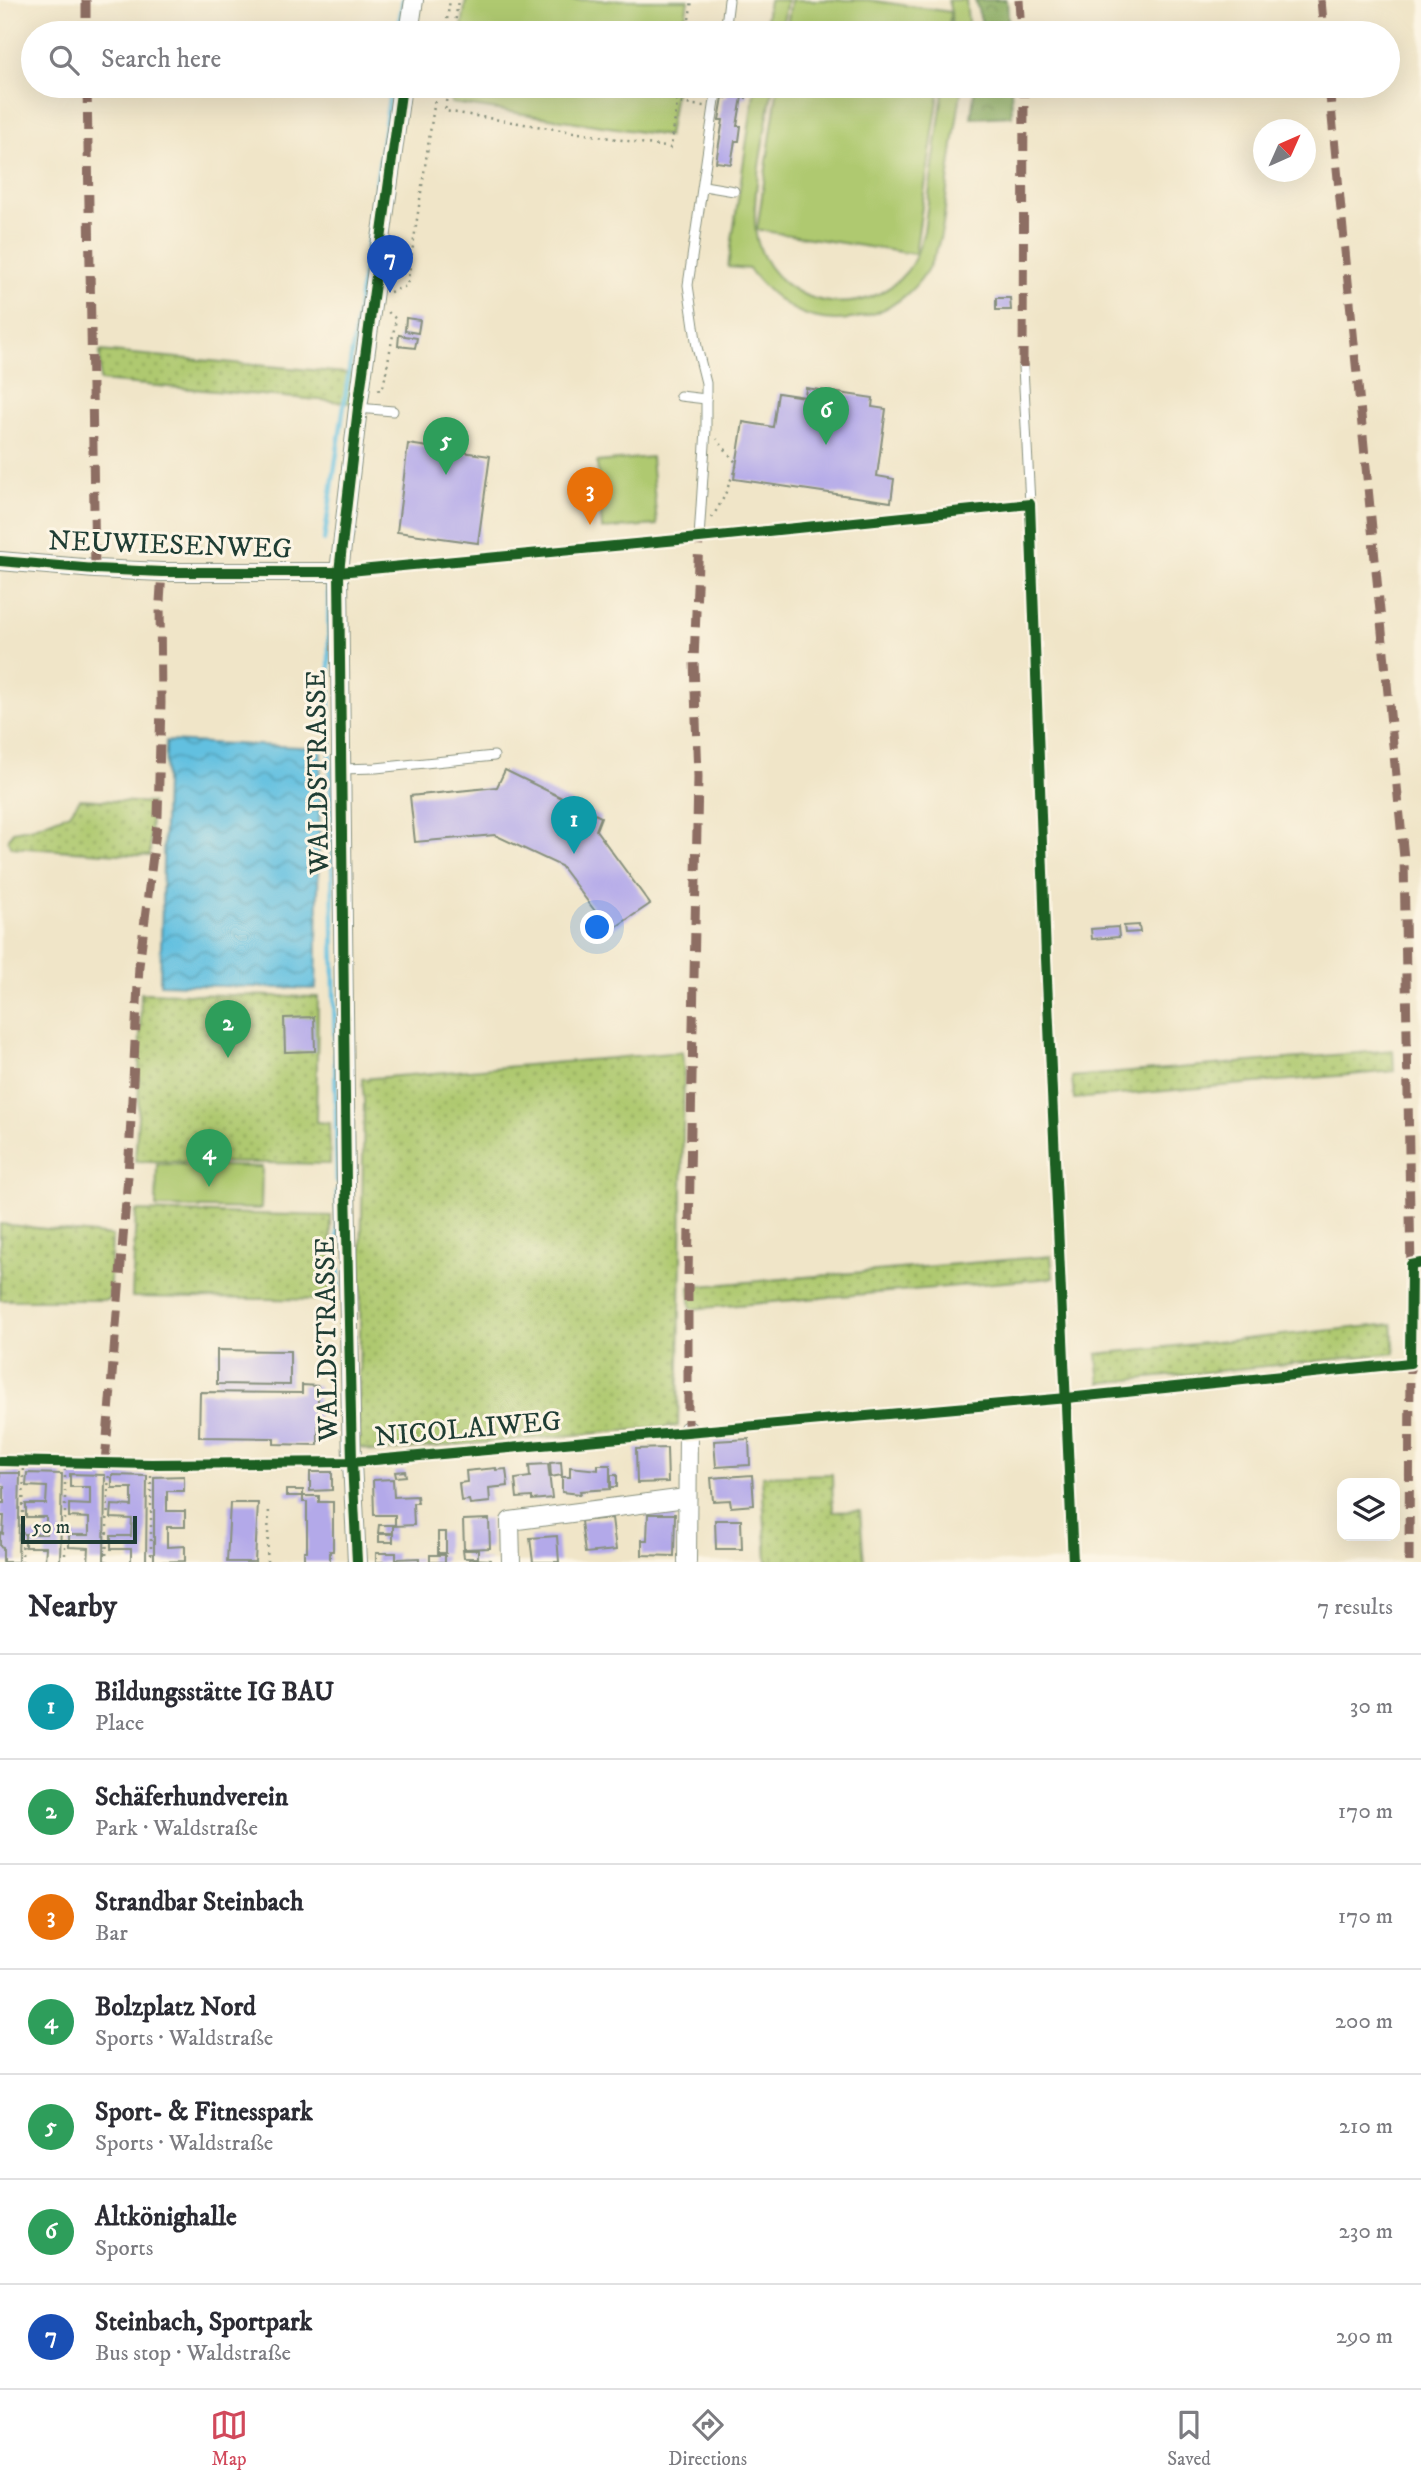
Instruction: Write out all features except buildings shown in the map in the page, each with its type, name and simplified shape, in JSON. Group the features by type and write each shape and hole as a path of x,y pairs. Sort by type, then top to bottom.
{"street":[{"path":"411,21 414,0"},
{"name":"WALDSTRASSE","path":"357,1562 352,1462 339,572 358,408 400,98"},
{"name":"NEUWIESENWEG","path":"0,561 162,572 339,572"},
{"path":"687,1562 688,1430"},
{"path":"511,1562 510,1521 686,1497"}],"lane":[{"path":"726,21 729,0"},
{"path":"699,538 706,383 696,347 688,285 716,98"},
{"path":"704,186 734,191"},
{"path":"339,572 1030,504 1024,367"},
{"path":"680,396 706,400"},
{"path":"358,408 393,411"},
{"path":"341,769 494,756"}],"path":[{"path":"447,21 450,0"},
{"path":"455,21 458,0"},
{"path":"689,21 692,0"},
{"path":"370,393 383,388 396,319 386,310 389,292 407,286 435,98"},
{"path":"447,98 445,111 671,148 678,98"},
{"path":"677,103 714,108"},
{"path":"699,538 716,512 737,464 706,429"},
{"path":"22,1562 24,1462"},
{"path":"65,1463 65,1562"},
{"path":"106,1562 109,1463"},
{"path":"151,1465 151,1562"},
{"path":"267,1562 268,1509"}],"green space":[{"path":"466,0 688,0 685,21 463,21"},
{"path":"769,0 787,0 783,21 766,21"},
{"path":"791,0 868,0 951,12 948,0 966,0 968,21 951,21 951,13 949,21 788,21"},
{"path":"975,0 1007,0 1008,21 981,21"},
{"path":"452,98 674,98 668,136 451,103"},
{"path":"753,98 771,98 756,190 756,231 759,246 770,267 786,283 804,295 826,301 848,302 869,298 889,287 913,262 924,231 942,98 960,98 940,238 925,274 905,296 865,316 833,320 818,318 805,315 780,301 749,269 728,267"},
{"path":"776,98 938,98 915,254 757,230"},
{"path":"974,98 1011,98 1012,116 971,118"},
{"path":"100,351 356,374 353,403 100,381"},
{"path":"651,457 657,525 602,529 597,462"},
{"path":"80,799 151,803 150,856 11,847 8,840 13,831 34,827 70,813"},
{"path":"141,993 318,997 316,1122 329,1123 330,1164 135,1161"},
{"path":"1393,1050 1394,1071 1074,1099 1072,1077"},
{"path":"682,1052 684,1074 678,1426 375,1452 358,1447 364,1101 362,1079"},
{"path":"157,1164 262,1167 261,1209 156,1207"},
{"path":"136,1211 331,1216 330,1300 132,1297"},
{"path":"0,1224 112,1236 109,1300 0,1300"},
{"path":"1051,1256 1053,1278 691,1309 689,1287"},
{"path":"1392,1324 1395,1353 1100,1383 1097,1354"},
{"path":"832,1474 833,1512 860,1511 864,1562 767,1562 762,1476"}],"water":[{"path":"166,741 321,748 316,989 160,984"}],"waterway":[{"path":"400,21 403,0"},
{"path":"324,541 389,98"},
{"path":"328,584 337,1181"},
{"path":"337,1190 339,1286"}],"marked path":[{"path":"86,0 86,21"},
{"path":"1019,0 1020,21"},
{"path":"1321,0 1323,21"},
{"path":"87,98 95,569"},
{"path":"1023,367 1024,98"},
{"path":"1330,98 1404,858 1411,1272"},
{"path":"695,1430 688,1430 688,1277 698,777 694,661 699,538"},
{"path":"105,1463 128,1176 139,966 158,816 162,572"},
{"path":"1409,1562 1410,1359"}],"cycle path":[{"path":"357,1562 346,1186 339,572 358,408 400,98"},
{"path":"0,561 162,572 339,572 1030,504 1046,958 1073,1562"},
{"name":"NICOLAIWEG","path":"0,1461 151,1464 352,1462 1067,1398 1410,1363 1411,1265 1421,1263"}],"place":[{"name":"Steinbach, Sportpark","path":"390,293"},
{"name":"Altkönighalle","path":"826,445"},
{"name":"Sport- & Fitnesspark","path":"446,475"},
{"name":"Strandbar Steinbach","path":"590,525"},
{"name":"Bildungsstätte IG BAU","path":"574,854"},
{"name":"Schäferhundverein","path":"228,1058"},
{"name":"Bolzplatz Nord","path":"209,1187"}]}
